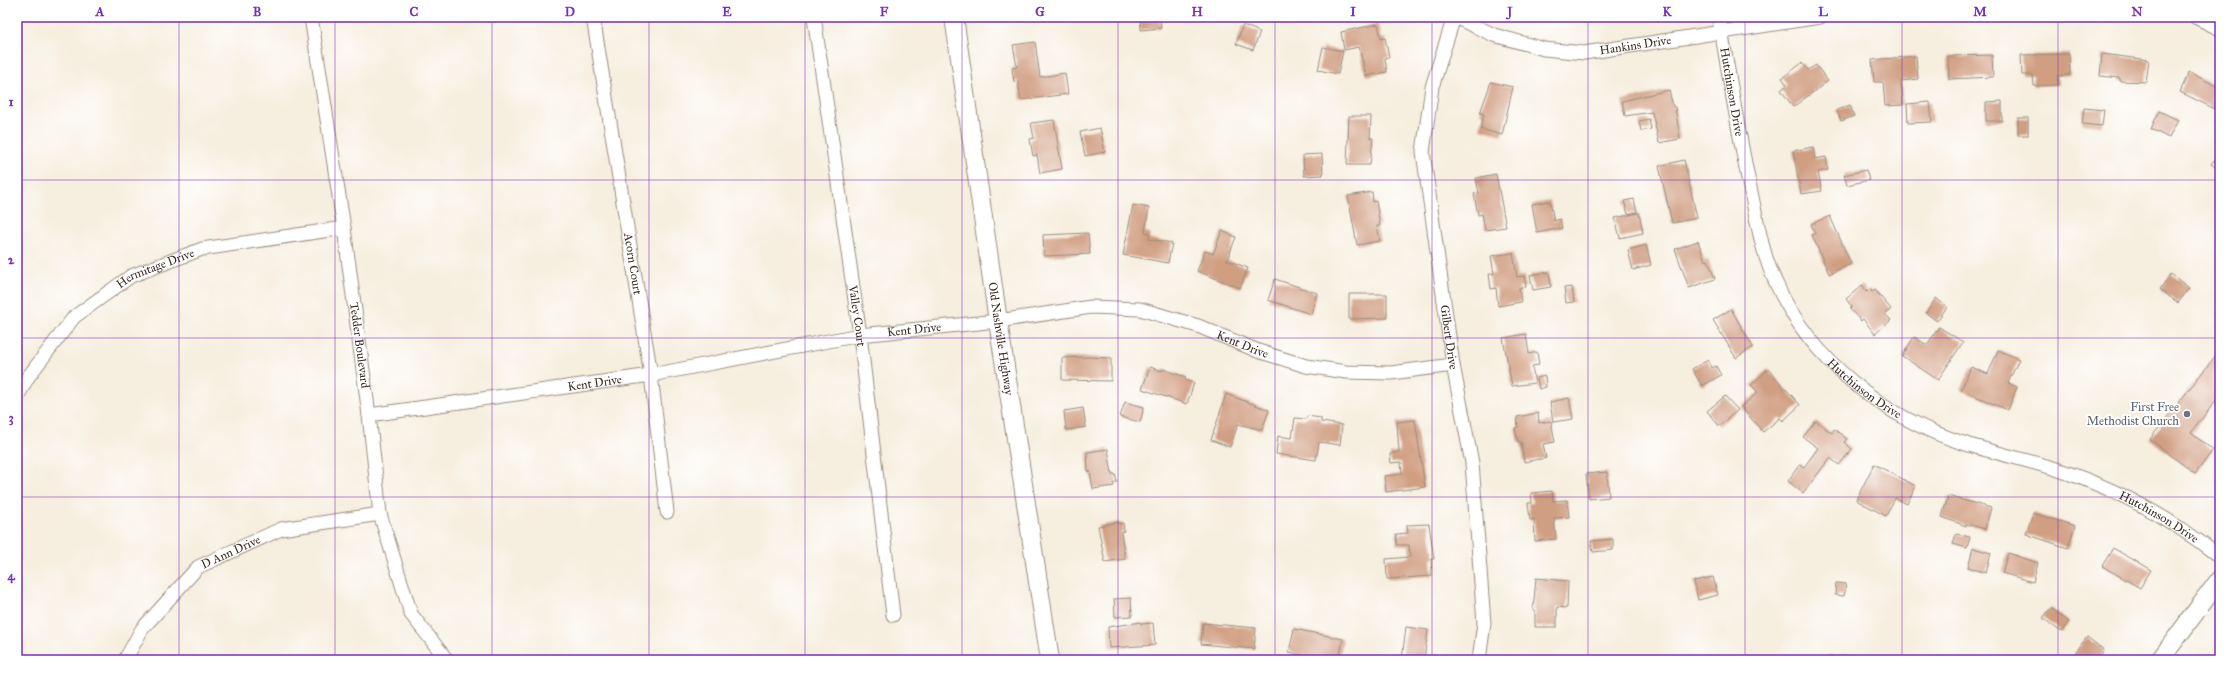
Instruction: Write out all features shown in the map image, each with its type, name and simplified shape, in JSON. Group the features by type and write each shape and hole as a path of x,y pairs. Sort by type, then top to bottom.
{"main road":[{"name":"Old Nashville Highway","path":"954,17 998,321 1050,660"},
{"path":"2160,660 2220,579"}],"street":[{"name":"Tedder Boulevard","path":"311,17 344,228 369,415 380,514 411,614 447,660"},
{"name":"Acorn Court","path":"594,17 651,375 667,512"},
{"name":"Valley Court","path":"814,17 860,335 893,615"},
{"name":"Hankins Drive","path":"1454,17 1494,35 1544,49 1584,52 1820,17"},
{"name":"Gilbert Drive","path":"1454,17 1432,87 1422,152 1453,365 1472,464 1484,623 1479,660"},
{"name":"Hutchinson Drive","path":"1719,17 1746,171 1763,248 1776,283 1794,317 1817,346 1845,375 1885,407 1929,432 2058,470 2119,494 2176,526 2220,558"},
{"path":"2194,17 2220,29"},
{"name":"Hermitage Drive","path":"17,397 28,377 74,317 131,276 202,249 344,228"},
{"name":"Kent Drive","path":"369,415 651,375 860,335 998,321 1091,307 1140,309 1198,326 1258,351 1306,366 1346,372 1391,373 1453,365"},
{"name":"D Ann Drive","path":"125,660 142,629 198,567 281,529 380,514"}],"building":[{"path":"1140,17 1160,17 1161,28 1141,30"},
{"path":"1378,24 1381,39 1385,38 1389,57 1385,58 1387,72 1366,76 1359,47 1344,50 1341,32"},
{"path":"1243,25 1260,32 1253,50 1236,44"},
{"path":"1035,42 1040,77 1065,73 1068,94 1021,100 1018,81 1014,82 1012,68 1017,67 1013,45"},
{"path":"1323,47 1343,51 1338,74 1318,70"},
{"path":"2069,54 2070,75 2058,76 2058,85 2034,86 2033,75 2022,75 2021,55"},
{"path":"2102,54 2149,60 2146,82 2120,81 2120,78 2100,76"},
{"path":"1992,55 1993,77 1949,79 1948,56"},
{"path":"1916,56 1918,79 1901,81 1903,105 1885,106 1883,82 1874,82 1872,60"},
{"path":"1802,63 1808,70 1816,65 1828,81 1793,107 1781,90 1787,85 1782,78"},
{"path":"2189,72 2220,88 2219,111 2180,92"},
{"path":"1491,82 1513,87 1502,135 1480,129 1484,114 1480,113"},
{"path":"1669,90 1673,107 1675,107 1680,139 1659,143 1652,112 1625,116 1622,101"},
{"path":"2002,101 2002,121 1986,121 1986,102"},
{"path":"1930,102 1932,122 1908,123 1907,104"},
{"path":"1850,105 1854,116 1841,121 1837,110"},
{"path":"2084,108 2104,110 2102,126 2082,124"},
{"path":"2159,111 2178,120 2169,138 2151,129"},
{"path":"1349,116 1371,116 1370,138 1373,138 1370,165 1347,165"},
{"path":"2018,118 2028,118 2028,135 2018,135"},
{"path":"1649,119 1651,129 1641,131 1639,121"},
{"path":"1054,120 1062,169 1040,173 1037,155 1033,156 1030,139 1034,138 1031,123"},
{"path":"1100,128 1105,152 1085,156 1080,132"},
{"path":"1813,147 1815,159 1826,157 1828,170 1818,172 1822,191 1801,194 1793,151"},
{"path":"2220,152 2220,171 2211,164"},
{"path":"1322,154 1323,175 1304,176 1303,155"},
{"path":"1684,160 1697,218 1672,223 1659,166"},
{"path":"1866,170 1869,180 1847,185 1844,175"},
{"path":"1496,174 1506,227 1485,230 1482,214 1478,215 1474,194 1479,193 1476,178"},
{"path":"1372,192 1373,202 1376,201 1380,226 1377,226 1380,241 1357,245 1348,196"},
{"path":"1634,199 1637,212 1628,214 1624,201"},
{"path":"1550,201 1554,221 1560,219 1562,228 1537,233 1532,204"},
{"path":"1133,205 1149,208 1145,232 1150,233 1149,239 1172,243 1168,263 1123,255"},
{"path":"1639,213 1643,233 1620,238 1615,218"},
{"path":"1830,216 1851,264 1829,274 1812,235 1815,234 1811,224"},
{"path":"1222,231 1236,237 1227,260 1248,268 1240,288 1197,271 1205,251 1213,254"},
{"path":"1088,233 1090,254 1044,256 1043,235"},
{"path":"1698,241 1705,261 1708,260 1715,279 1689,288 1675,249"},
{"path":"1646,245 1651,265 1633,270 1628,250"},
{"path":"1513,253 1517,277 1524,276 1526,287 1519,288 1521,302 1498,306 1496,288 1491,289 1489,274 1494,274 1491,256"},
{"path":"1549,272 1551,287 1533,290 1530,275"},
{"path":"2171,274 2189,288 2178,303 2160,289"},
{"path":"1275,279 1317,293 1311,314 1268,300"},
{"path":"1862,285 1867,292 1870,289 1872,292 1875,290 1891,309 1885,314 1891,320 1875,334 1863,319 1861,321 1850,309 1852,307 1846,299"},
{"path":"1572,287 1574,302 1566,303 1564,288"},
{"path":"1349,294 1387,294 1387,318 1349,319"},
{"path":"1936,298 1947,307 1937,321 1926,313"},
{"path":"1731,309 1753,347 1736,358 1713,320"},
{"path":"1939,327 1963,342 1938,380 1902,356 1914,337 1927,345"},
{"path":"1526,334 1529,354 1537,352 1539,365 1532,366 1535,383 1512,386 1503,338"},
{"path":"1998,350 2019,359 2008,383 2017,387 2008,410 1961,390 1971,367 1988,374"},
{"name":"First Free Methodist Church","path":"2220,350 2220,395 2191,433 2213,450 2195,474 2150,439"},
{"path":"1062,358 1111,358 1111,381 1062,380"},
{"path":"1708,360 1712,368 1716,366 1721,375 1702,386 1692,369"},
{"path":"1150,367 1162,371 1163,369 1186,377 1185,380 1194,383 1187,404 1142,389"},
{"path":"1768,369 1800,405 1783,421 1780,418 1763,432 1741,407 1758,392 1751,385"},
{"path":"1545,376 1546,387 1539,389 1537,378"},
{"path":"1226,394 1269,410 1262,430 1238,424 1230,447 1211,440"},
{"path":"1725,396 1738,410 1719,426 1707,411"},
{"path":"1569,398 1573,419 1553,422 1550,402"},
{"path":"1125,402 1144,407 1140,422 1120,417"},
{"path":"1083,408 1086,427 1066,430 1064,411"},
{"path":"1538,413 1539,423 1551,421 1555,442 1543,444 1546,458 1524,462 1521,442 1518,442 1515,428 1518,427 1517,417"},
{"path":"1307,416 1321,418 1321,422 1342,425 1340,445 1319,442 1316,460 1276,454 1278,436 1292,438 1295,418 1306,419"},
{"path":"1415,420 1425,487 1386,492 1384,476 1402,474 1401,462 1391,463 1390,454 1399,452 1397,422"},
{"path":"1816,421 1832,433 1834,429 1847,439 1844,442 1852,449 1839,465 1830,458 1803,493 1788,481 1800,464 1804,467 1818,448 1803,437"},
{"path":"1108,449 1112,474 1115,474 1117,482 1113,483 1114,486 1093,489 1090,471 1088,472 1087,452"},
{"path":"1874,464 1916,486 1907,504 1895,498 1886,516 1856,500"},
{"path":"1607,472 1609,497 1589,499 1586,474"},
{"path":"1552,491 1553,501 1567,500 1569,517 1554,518 1556,539 1535,541 1534,519 1530,520 1528,503 1532,503 1531,493"},
{"path":"1948,496 1991,508 1985,529 1966,524 1966,526 1942,517"},
{"path":"2033,513 2075,526 2068,548 2026,534"},
{"path":"1119,522 1119,524 1123,523 1124,531 1121,532 1125,559 1105,562 1098,526"},
{"path":"1429,524 1434,559 1431,559 1432,576 1387,579 1386,559 1410,557 1409,545 1397,545 1396,534 1408,533 1407,525"},
{"path":"1956,534 1970,537 1967,548 1953,544"},
{"path":"1613,539 1613,550 1593,552 1591,541"},
{"path":"1973,548 1991,553 1986,573 1968,567"},
{"path":"2113,548 2151,570 2140,588 2102,566"},
{"path":"2008,553 2038,563 2033,582 2002,573"},
{"path":"1713,577 1718,595 1698,600 1694,581"},
{"path":"1536,578 1568,581 1567,608 1557,607 1557,627 1535,627 1535,611 1533,611"},
{"path":"1836,583 1846,584 1844,596 1835,595"},
{"path":"1131,598 1132,616 1115,617 1114,599"},
{"path":"2051,608 2069,622 2061,632 2043,618"},
{"path":"1141,622 1141,624 1153,623 1155,645 1109,648 1108,627"},
{"path":"1203,623 1256,628 1254,649 1201,644"},
{"path":"1406,627 1428,630 1424,660 1380,660 1381,656 1402,659"},
{"path":"1294,629 1343,639 1339,660 1313,660 1304,658 1305,656 1289,652"},
{"path":"2087,637 2104,650 2098,660 2070,660"},
{"path":"1847,656 1848,660 1828,660 1828,657"},
{"path":"1624,657 1624,660 1608,660 1608,658"},
{"path":"1900,657 1908,660 1899,660"}],"place":[{"name":"First Free Methodist Church","path":"2187,414"}]}
